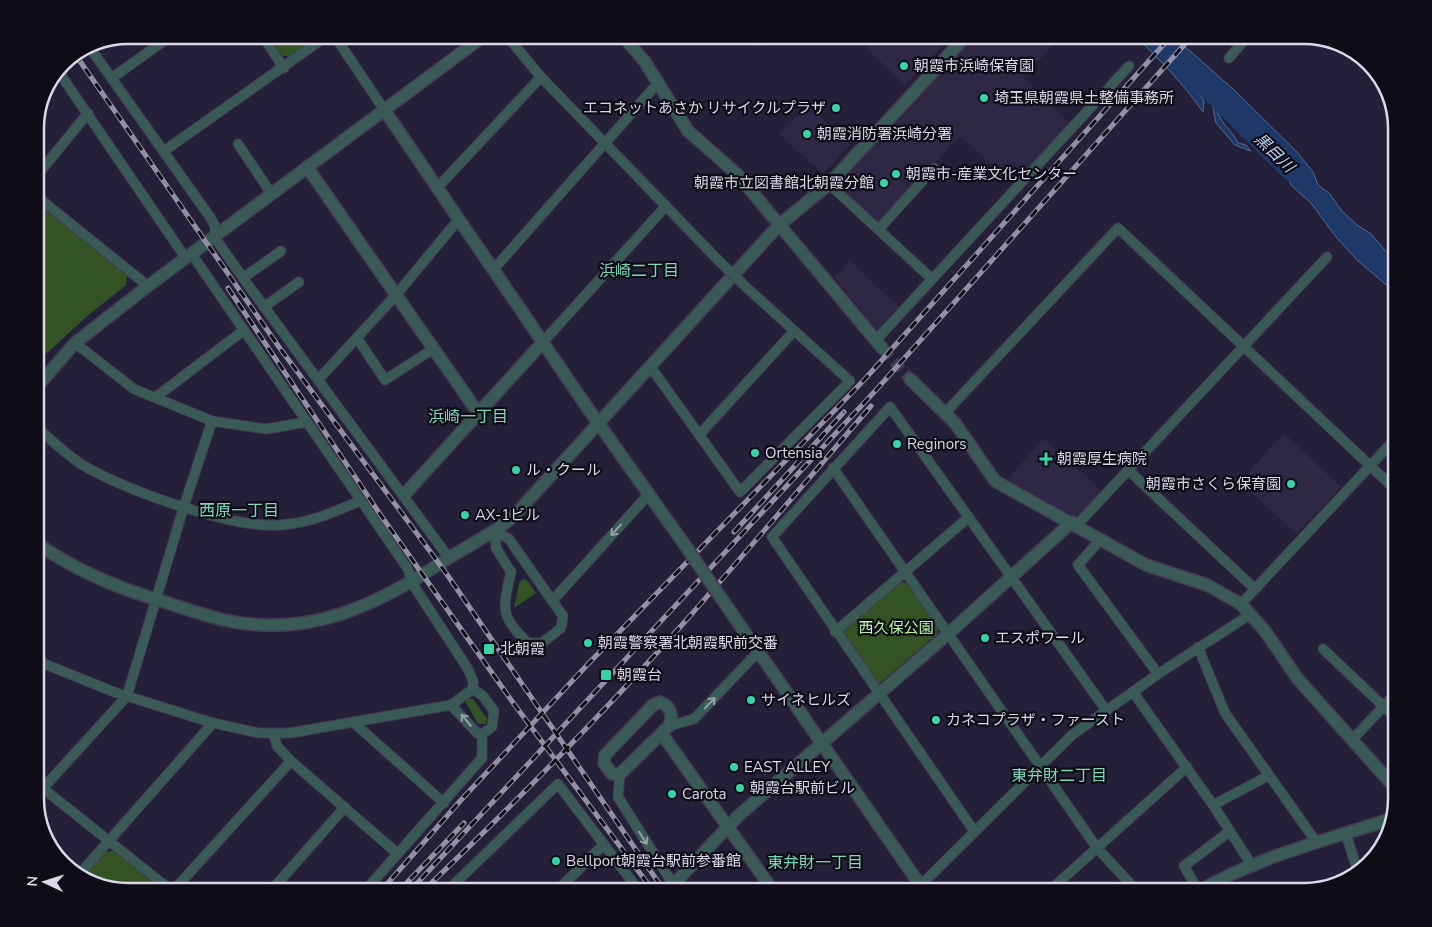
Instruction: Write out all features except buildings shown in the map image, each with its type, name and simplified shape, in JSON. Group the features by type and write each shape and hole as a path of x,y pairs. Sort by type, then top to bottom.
{"street":[{"path":"112,78 159,44"},
{"path":"268,44 284,68"},
{"path":"164,151 316,44"},
{"path":"340,44 542,342 687,548 915,883"},
{"path":"44,378 75,343 148,286 188,255 215,238 271,193 472,44"},
{"path":"514,44 541,76 718,260 794,332 850,381 740,492 650,366"},
{"path":"629,44 644,62 688,130 737,174 778,226 880,344 932,279 1129,66"},
{"path":"44,548 78,570 157,600 221,619 273,625 299,623 345,614 412,583 449,558 495,531 514,516 599,425 650,366 778,226 829,184 959,44"},
{"path":"1229,58 1241,44"},
{"path":"93,52 210,217 214,226 215,238 243,278 449,558"},
{"path":"62,76 188,255 244,330 408,569 412,583 468,668 473,681 473,689"},
{"path":"437,188 541,76"},
{"path":"493,270 658,83"},
{"path":"44,167 88,113"},
{"path":"238,144 271,193"},
{"path":"307,168 479,414"},
{"path":"879,229 934,168"},
{"path":"829,184 932,279"},
{"path":"44,202 148,286"},
{"path":"404,495 666,206"},
{"path":"318,380 396,295 459,219"},
{"path":"946,412 1118,228 1388,483"},
{"path":"243,278 281,251"},
{"path":"677,883 728,826 1074,524 1128,470 1327,258"},
{"path":"264,307 299,282"},
{"path":"156,397 244,330"},
{"path":"699,435 794,332"},
{"path":"357,338 385,380 433,349"},
{"path":"75,343 134,389 212,421 266,429 307,422"},
{"path":"910,379 946,412 995,481 1156,570 1207,585 1241,604 1278,648 1297,678 1388,780"},
{"path":"974,831 835,632 772,537 890,406 1106,710"},
{"path":"44,787 127,696 184,506 212,421"},
{"path":"44,433 84,466 132,488 184,506 241,522 279,526 320,518 360,501"},
{"path":"1241,604 1388,447"},
{"path":"833,468 1097,848 1130,883"},
{"path":"1128,470 1255,589"},
{"path":"553,600 649,494"},
{"path":"835,632 969,517"},
{"path":"495,531 509,539 563,616 561,628 542,643 528,643 505,612 504,603 511,572 496,548 495,531"},
{"path":"1100,540 1078,565 1158,674"},
{"path":"511,572 523,569 532,571"},
{"path":"926,883 974,831 1072,735 1158,674 1251,614"},
{"path":"1198,647 1225,713 1317,843"},
{"path":"1323,649 1388,710"},
{"path":"665,730 694,719 757,653"},
{"path":"44,664 127,696 213,723 258,733 274,734 451,705 473,689"},
{"path":"473,689 483,696 494,712 492,727 482,734"},
{"path":"1133,692 1187,767 1253,867"},
{"path":"1352,740 1388,702"},
{"path":"664,703 671,711 672,716 665,730 620,774 614,776 606,767 605,755 652,705 664,703"},
{"path":"451,705 477,733 482,734"},
{"path":"353,722 444,803"},
{"path":"83,870 213,723"},
{"path":"665,730 768,883"},
{"path":"274,734 277,746 291,761 398,854"},
{"path":"372,883 482,758 482,734"},
{"path":"180,883 291,761"},
{"path":"1058,883 1187,767"},
{"path":"620,774 618,797 667,883"},
{"path":"1213,805 1268,776"},
{"path":"456,883 558,784 633,883"},
{"path":"44,789 161,883"},
{"path":"278,883 345,807"},
{"path":"1218,883 1253,867 1317,843 1385,821"},
{"path":"1194,883 1184,866 1230,831"},
{"path":"1346,834 1356,865"},
{"path":"565,883 603,844"}],"shaded area":[{"name":"朝霞市浜崎保育園","path":"868,44 944,44 905,85 865,47"},
{"path":"967,44 1054,44 1023,78 1070,123 1013,184 960,136 878,224 837,184"},
{"path":"807,105 850,145 823,174 779,134"},
{"path":"850,261 899,307 877,331 834,277"},
{"name":"朝霞市さくら保育園","path":"1284,433 1341,487 1296,534 1240,482"},
{"name":"朝霞厚生病院","path":"1044,438 1103,492 1078,519 1007,480"},
{"path":"44,442 49,446 44,452"}],"green space":[{"path":"274,44 308,44 290,56 283,56"},
{"path":"44,208 127,276 126,285 85,318 44,356"},
{"path":"522,579 527,580 536,593 514,608 519,584"},
{"name":"西久保公園","path":"901,582 908,583 939,627 937,634 880,683 874,681 843,631"},
{"path":"473,699 487,719 485,724 478,724 465,701"},
{"path":"113,851 153,883 117,883 87,873 106,852"}],"water":[{"path":"1143,44 1182,44 1234,90 1297,152 1313,172 1318,185 1330,194 1341,210 1357,225 1370,233 1388,254 1388,286 1357,260 1336,237 1311,203 1292,186 1285,173 1271,160 1273,147 1261,138 1228,104 1217,98 1222,110 1218,113 1222,121 1238,143 1246,145 1251,151 1235,145 1216,123 1212,103 1199,85 1192,83 1204,101 1203,112 1162,63"}],"waterway":[{"name":"黒目川","path":"1199,80 1292,172"}],"tunnel":[{"path":"883,349 910,379"}],"railway":[{"path":"388,883 461,800 589,663 865,379 1164,44"},
{"path":"417,883 876,390 1185,44"},
{"path":"79,60 279,347 446,573 659,883"},
{"path":"228,288 382,517 514,704 647,883"},
{"path":"431,883 554,762 650,661 871,406"},
{"path":"734,532 844,412"},
{"path":"407,883 464,823"}],"place":[{"name":"朝霞市浜崎保育園","path":"904,66"},
{"name":"埼玉県朝霞県土整備事務所","path":"984,98"},
{"name":"エコネットあさか リサイクルプラザ","path":"836,108"},
{"name":"朝霞消防署浜崎分署","path":"807,134"},
{"name":"朝霞市-産業文化センター","path":"896,174"},
{"name":"朝霞市立図書館北朝霞分館","path":"884,183"},
{"name":"Reginors","path":"897,444"},
{"name":"Ortensia","path":"755,453"},
{"name":"朝霞厚生病院","path":"1046,459"},
{"name":"ル・クール","path":"516,470"},
{"name":"朝霞市さくら保育園","path":"1291,484"},
{"name":"AX-1ビル","path":"465,515"},
{"name":"エスポワール","path":"985,638"},
{"name":"朝霞警察署北朝霞駅前交番","path":"588,643"},
{"name":"北朝霞","path":"489,649"},
{"name":"朝霞台","path":"606,675"},
{"name":"サイネヒルズ","path":"751,700"},
{"name":"カネコプラザ・ファースト","path":"936,720"},
{"name":"EAST ALLEY","path":"734,767"},
{"name":"朝霞台駅前ビル","path":"740,788"},
{"name":"Carota","path":"672,794"},
{"name":"Bellport朝霞台駅前参番館","path":"556,861"}],"district":[{"name":"浜崎二丁目","path":"639,271"},
{"name":"浜崎一丁目","path":"468,417"},
{"name":"西原一丁目","path":"239,511"},
{"name":"東弁財二丁目","path":"1059,776"},
{"name":"東弁財一丁目","path":"815,863"}]}
